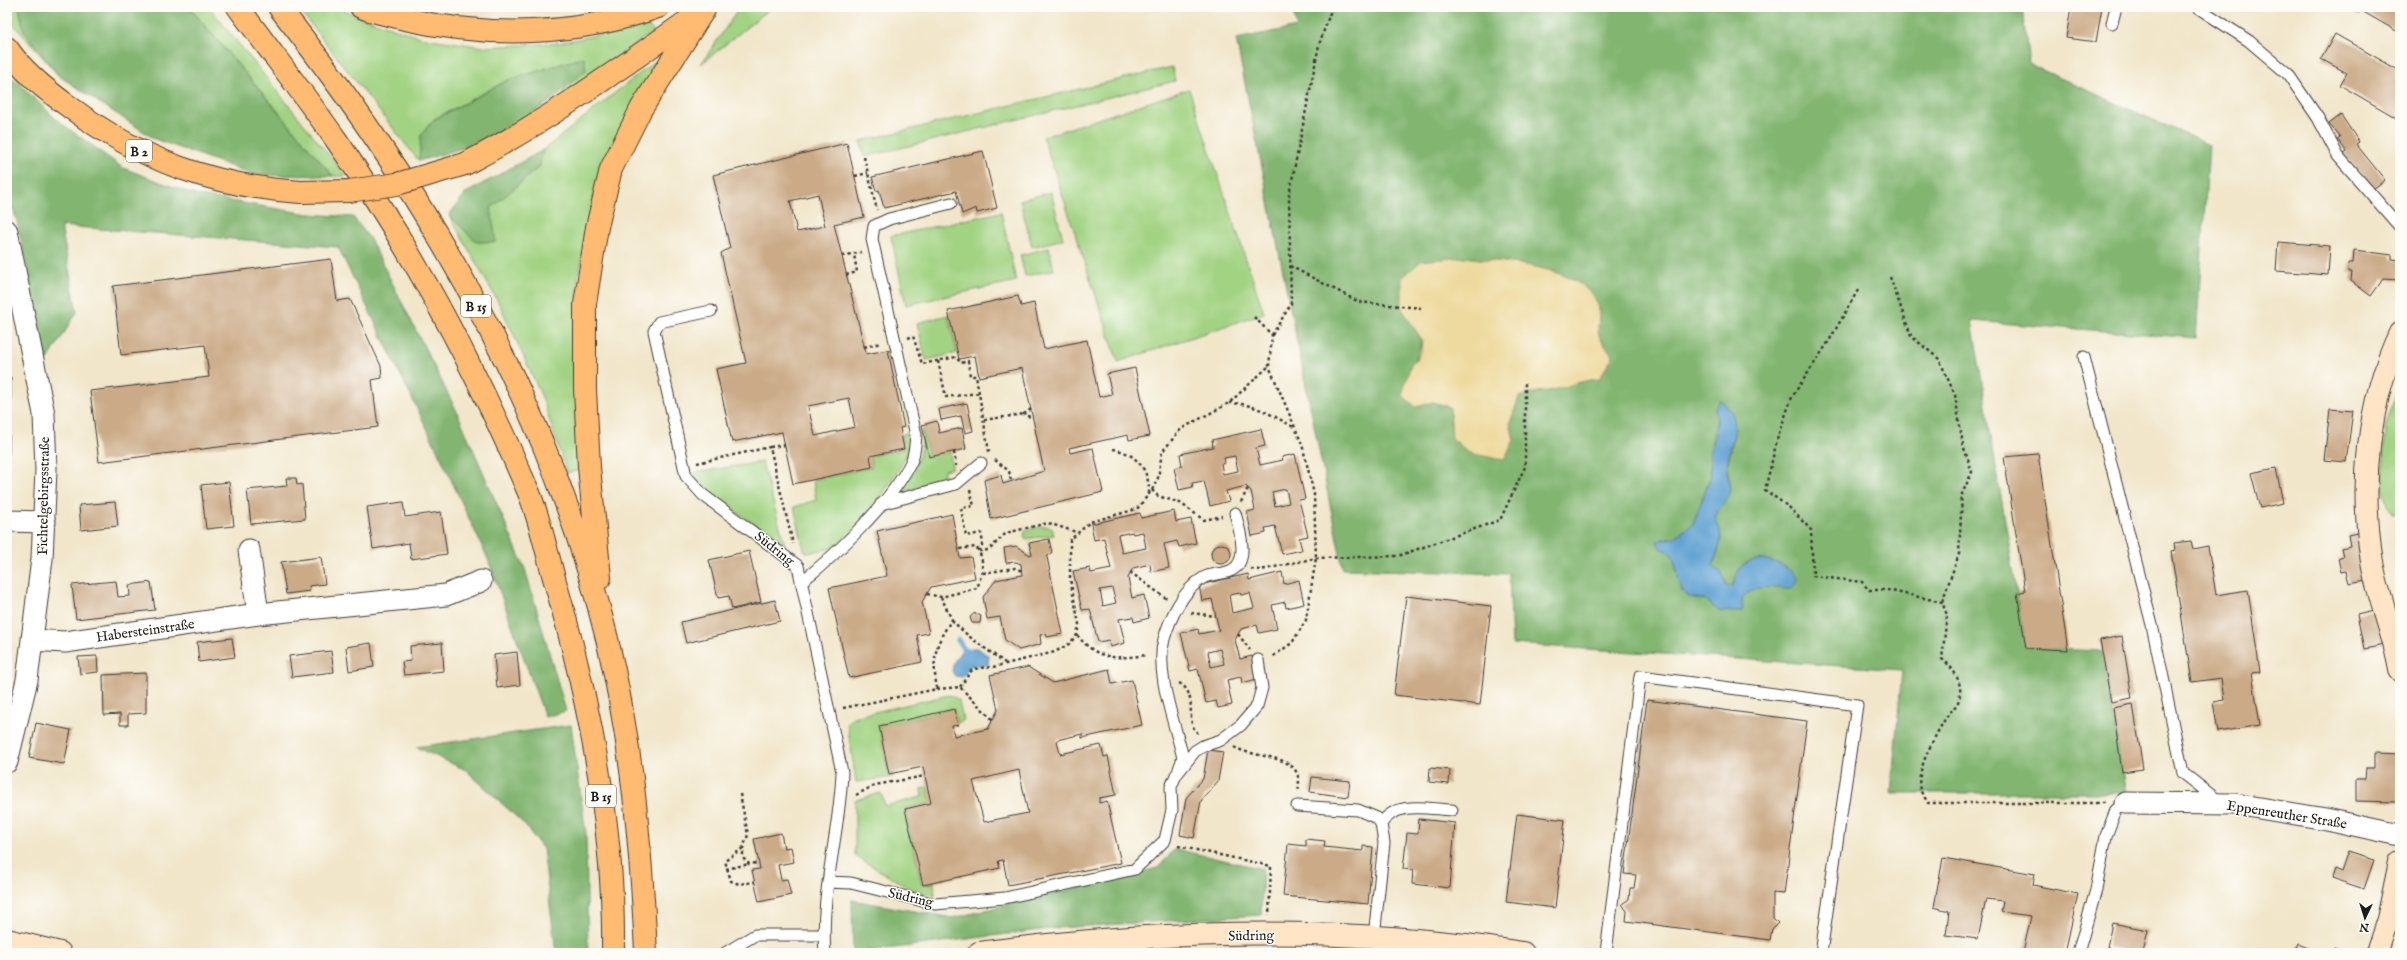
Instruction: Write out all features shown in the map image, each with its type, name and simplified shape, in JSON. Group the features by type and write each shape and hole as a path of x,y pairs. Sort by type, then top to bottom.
{"highway":[{"name":"B 15","path":"238,7 337,142 406,250 474,374 530,496 572,640 591,729 608,848 614,922 613,953"},
{"name":"B 15","path":"279,7 368,126 432,228 480,315 532,421 559,488 583,556 607,638"},
{"path":"361,7 429,24 487,30 529,32 578,28 630,17 658,7"},
{"name":"B 15","path":"646,953 640,841 631,764 607,638 589,467 585,389 585,304 597,227 611,169 640,110 706,8"},
{"name":"B 15","path":"465,164 517,137 561,109 706,8"},
{"name":"B 2","path":"7,48 37,82 58,99 120,142 152,158 193,174 231,183 301,192 349,191 397,184 465,164"}],"street":[{"name":"Fichtelgebirgsstraße","path":"7,231 44,414 45,522 27,680 7,762"},
{"path":"2399,664 2372,563 2367,514 2367,464 2375,403 2393,348 2400,333"},
{"path":"7,521 45,522"},
{"path":"249,550 258,614"},
{"name":"Habersteinstraße","path":"32,640 65,642 258,614 446,595 481,581"},
{"name":"Eppenreuther Straße","path":"2125,803 2235,804 2326,819 2400,835"},
{"path":"2377,953 2388,919 2400,862"},
{"name":"Südring","path":"979,953 1062,942 1334,934 1464,944 1523,953"},
{"path":"7,940 60,953"}],"lane":[{"path":"2112,23 2116,7"},
{"path":"2197,7 2249,41 2288,74 2318,118 2338,156 2400,227"},
{"path":"801,582 827,562 880,504 911,462 916,435 871,233 874,226 880,222 951,203"},
{"name":"Südring","path":"710,311 659,322 654,331 686,476 702,495 798,566 830,710 842,772 841,802 828,882 824,935 825,953"},
{"path":"2084,357 2152,625 2182,773 2222,804"},
{"path":"880,504 956,484 981,463"},
{"path":"1165,840 1172,810 1171,787 1183,758 1163,677 1162,653 1164,638 1174,613 1184,597 1203,578 1233,570 1238,563 1243,551 1235,513"},
{"path":"1176,775 1195,751 1217,741 1241,725 1257,706 1262,688 1258,660"},
{"path":"1606,953 1640,676 1857,705 1821,953"},
{"path":"2078,953 2096,890 2106,836 2116,810 2125,803"},
{"path":"1297,806 1358,810 1373,816 1382,824"},
{"path":"1374,937 1384,843 1382,824 1386,817 1399,809 1452,810"},
{"name":"Südring","path":"828,882 850,883 935,904 1006,898 1135,869 1165,840"},
{"path":"726,953 755,935 824,935"}],"path":[{"path":"1238,634 1258,660 1275,656 1292,643 1306,620 1316,558 1314,494 1302,444 1269,366 1272,335 1291,304 1289,195 1319,45 1332,7"},
{"path":"864,157 880,222"},
{"path":"855,176 868,173"},
{"path":"842,256 874,249"},
{"path":"846,275 857,272 854,254"},
{"path":"1290,266 1359,302 1421,308"},
{"path":"1890,277 1911,336 1939,359 1955,395 1963,445 1972,472 1962,494 1959,554 1942,602 1947,615 1942,659 1951,666 1957,678 1960,692 1958,702 1946,717 1920,771 1920,789 1928,803 2125,803"},
{"path":"1858,290 1829,341 1792,397 1778,436 1765,490 1790,508 1811,530 1813,576 1862,582 1869,590 1887,590 1942,602"},
{"path":"1254,317 1272,335"},
{"path":"901,339 914,336 922,364 956,357 961,363 968,361 970,376 976,376 990,456 1009,470 1011,481"},
{"path":"938,361 946,397 979,393"},
{"path":"960,687 971,671 1055,652 1069,644 1077,635 1079,624 1070,578 1068,552 1070,540 1076,532 1090,522 1137,509 1152,490 1158,478 1162,452 1181,429 1229,403 1254,382 1269,366"},
{"path":"1248,569 1261,570 1316,558 1398,556 1500,520 1525,467 1525,382"},
{"path":"1229,403 1239,403 1259,408 1295,428"},
{"path":"984,420 1024,414 1031,410"},
{"path":"1024,414 1032,418"},
{"path":"683,466 785,445"},
{"path":"770,447 798,566"},
{"path":"1113,449 1125,451 1144,468 1149,477 1149,494"},
{"path":"1152,490 1158,496 1180,503 1204,520 1235,513 1248,488"},
{"path":"927,594 941,597 977,588 983,573 979,551 983,543 981,533 966,536 961,508 974,506 971,495"},
{"path":"959,549 968,547 976,548 979,551 989,550 1006,533 1048,523 1076,532"},
{"path":"983,573 1015,568 1022,571"},
{"path":"941,597 952,620 967,636 987,647 1005,663"},
{"path":"937,689 932,666 940,636 952,620"},
{"path":"1077,635 1087,648 1104,657 1132,657 1162,653"},
{"path":"1163,677 1184,686 1190,694 1195,730 1217,741 1236,748 1286,761 1295,767 1300,776 1295,803 1297,806"},
{"path":"830,710 937,689 960,687 993,720"},
{"path":"856,795 876,786 925,776"},
{"path":"740,794 748,835 743,848 743,858 750,864"},
{"path":"1165,840 1175,845 1271,866 1268,935"},
{"path":"743,848 726,861 726,869 731,881 739,884 755,882"},
{"path":"726,869 758,863"}],"green space":[{"path":"7,7 19,7 24,31 59,76 7,17"},
{"path":"19,7 189,7 333,176 255,175 155,139 59,76 24,31"},
{"path":"189,7 209,7 346,176 333,176"},
{"path":"297,7 339,7 354,15 423,38 484,47 558,43 648,25 654,32 539,109 508,80 434,119 421,135 419,161"},
{"path":"740,7 772,7 701,64"},
{"path":"1292,7 2022,7 2029,64 2209,145 2196,338 1972,321 2026,648 2102,651 2127,793 1891,793 1902,670 1512,644 1509,574 1343,569 1236,39 1297,27","holes":["1465,257 1538,268 1557,273 1574,280 1587,290 1597,303 1599,311 1599,336 1613,356 1599,379 1519,397 1510,423 1514,440 1450,423 1450,407 1433,402 1416,407 1410,367 1419,350 1420,337 1402,309","1715,408 1733,440 1727,469 1730,482 1728,494 1715,517 1720,530 1721,541 1713,566 1725,578 1727,587 1732,585 1739,571 1746,563 1756,560 1773,562 1784,589 1767,586 1751,591 1742,598 1743,612 1719,611 1705,600 1689,597 1682,591 1673,557 1662,539 1675,537 1693,524 1711,476 1710,453 1717,420"]},
{"path":"584,57 586,70 539,109 480,143 419,161 421,135 434,120 508,80"},
{"path":"654,62 660,67 595,200 578,278 576,355 581,470 567,473 542,397 500,305 449,215 477,242 491,208 540,166 543,150"},
{"path":"1172,67 1175,81 864,157 861,141"},
{"path":"7,72 57,120 123,168 195,195 308,214 353,217 370,239 457,412 525,569 566,711 545,717 488,559 434,443 338,247 61,226 77,312 47,361 17,221 7,192"},
{"path":"1189,89 1264,313 1118,362 1043,137"},
{"path":"543,150 540,166 491,208 496,242 477,242 449,215 466,193"},
{"path":"1051,192 1063,239 1032,247 1020,200"},
{"path":"1001,212 1016,281 906,305 891,236"},
{"path":"1049,248 1054,270 1025,276 1020,255"},
{"path":"948,315 957,353 926,360 917,323"},
{"path":"2400,383 2400,513 2393,514 2383,493 2385,427"},
{"path":"921,430 923,430 929,456 950,452 952,468 944,470 944,480 900,493 899,489 920,455 922,447"},
{"path":"910,432 910,443 905,458 869,512 843,540 834,547 807,553 804,550 794,507 816,500 813,480 872,467 870,456 904,449 901,435"},
{"path":"762,462 785,545 700,487 692,473"},
{"path":"1046,526 1052,528 1054,535 1026,539 1024,536 1026,530"},
{"path":"949,695 959,700 963,721 957,723 954,709 879,726 889,774 893,773 893,777 856,782 847,723 853,717"},
{"path":"571,725 586,834 588,953 556,953 543,849 523,823 466,770 416,747"},
{"path":"927,787 931,803 905,809 922,885 934,883 935,896 912,890 855,856 855,800 881,793 885,806 922,797 921,789"},
{"path":"1175,849 1263,869 1261,915 1057,928 853,953 852,900 953,918 1158,868"}],"sand":[{"path":"1465,257 1538,268 1557,273 1574,280 1587,290 1597,303 1599,311 1599,336 1613,356 1599,379 1519,397 1510,423 1514,440 1504,460 1469,453 1452,438 1450,407 1433,402 1416,407 1402,395 1410,367 1421,352 1422,340 1402,309 1402,278 1421,261"}],"water":[{"path":"1720,400 1733,416 1735,424 1727,468 1730,486 1729,493 1715,517 1720,530 1721,541 1713,566 1722,573 1727,587 1733,585 1742,566 1748,562 1756,560 1772,561 1780,564 1793,573 1797,579 1792,589 1759,588 1747,593 1742,598 1743,612 1719,611 1705,600 1689,597 1682,591 1673,557 1668,551 1660,548 1657,541 1675,537 1693,524 1711,476 1710,453 1717,420 1715,408"},
{"path":"977,648 989,656 988,665 973,665 963,677 955,676 952,671 954,661 959,654 967,649"}],"building":[{"path":"2071,7 2102,7 2096,42 2066,38"},
{"path":"2349,7 2399,7 2400,33 2360,10 2359,13"},
{"path":"2335,34 2400,71 2400,120 2340,85 2347,73 2321,59"},
{"path":"2341,115 2359,142 2356,144 2385,180 2373,189 2344,154 2347,152 2337,139 2340,137 2329,124"},
{"path":"847,143 864,217 834,224 866,354 888,350 904,427 900,428 904,449 870,456 872,467 793,484 782,432 732,442 716,369 746,363 721,253 730,248 713,175","holes":["818,194 825,226 797,232 790,201","849,398 855,427 815,436 808,406"]},
{"path":"983,151 997,208 977,213 976,208 962,214 956,191 884,208 879,190 876,191 872,177"},
{"path":"2278,242 2330,246 2328,275 2276,271"},
{"path":"2354,250 2392,255 2392,259 2400,260 2400,280 2383,279 2371,296 2351,281 2352,272 2348,272 2349,263 2353,263"},
{"path":"331,259 337,301 350,299 381,366 382,378 372,380 378,427 99,462 90,391 209,377 205,345 121,355 113,286"},
{"path":"1018,296 1021,306 1034,303 1044,349 1087,340 1099,397 1112,394 1107,374 1135,368 1150,436 1129,440 1128,435 1069,448 1070,453 1093,448 1103,492 991,519 984,480 1001,475 1003,484 1044,471 1022,368 979,377 975,356 959,359 948,311"},
{"path":"7,377 11,377 11,399 7,399"},
{"path":"967,403 973,431 965,433 961,416 941,420 939,409"},
{"path":"7,409 10,409 9,454 7,454"},
{"path":"2330,409 2353,411 2346,462 2324,460"},
{"path":"937,421 939,433 962,428 966,449 929,457 922,425"},
{"path":"1261,429 1265,446 1256,448 1260,465 1283,460 1282,457 1295,454 1305,499 1299,500 1308,536 1299,538 1302,550 1282,554 1275,526 1265,528 1266,533 1252,536 1247,512 1255,510 1251,491 1246,486 1226,491 1229,501 1210,506 1204,481 1192,483 1193,487 1179,490 1174,468 1182,466 1180,454 1213,447 1212,440","holes":["1235,456 1238,471 1223,474 1221,464 1225,463 1224,458","1286,489 1289,503 1275,506 1272,492"]},
{"path":"2038,454 2068,650 2026,648 2017,593 2025,591 2004,457"},
{"path":"2276,468 2283,503 2260,508 2251,473"},
{"path":"286,478 296,478 297,485 302,484 305,519 251,524 247,490 287,486"},
{"path":"229,482 234,526 206,529 201,485"},
{"path":"115,502 118,526 81,530 79,505"},
{"path":"403,502 405,517 441,512 447,554 411,559 409,543 373,549 367,507"},
{"path":"1174,511 1176,522 1191,519 1196,543 1179,547 1177,541 1164,544 1169,568 1151,572 1150,564 1133,568 1128,578 1132,598 1144,595 1149,618 1134,622 1133,617 1119,619 1125,643 1110,647 1109,640 1098,642 1090,609 1082,610 1073,571 1090,568 1091,573 1111,569 1104,538 1094,540 1091,524 1140,513 1141,518","holes":["1132,532 1133,534 1143,532 1146,548 1122,553 1118,535","1112,588 1116,603 1103,606 1100,590"]},
{"path":"952,514 960,558 971,557 975,578 931,587 922,602 929,633 917,635 922,662 849,678 829,588 887,576 877,531"},
{"path":"2361,532 2372,579 2349,583 2346,571 2341,572 2338,558 2343,556 2341,548 2350,546 2348,535"},
{"path":"1049,539 1052,552 1047,557 1063,634 1047,637 1046,634 1040,635 1041,644 1019,650 1005,640 1000,617 987,619 983,597 996,580 1022,575 1021,564 1016,562 1006,563 1004,548 1016,546 1030,555 1032,554 1029,543"},
{"path":"2191,541 2193,549 2208,546 2216,595 2248,590 2260,672 2252,673 2260,725 2218,732 2213,702 2224,700 2221,678 2192,682 2171,551 2175,550 2174,543"},
{"path":"1221,544 1228,547 1231,554 1228,561 1221,564 1214,561 1211,554 1214,547"},
{"path":"749,551 761,602 732,609 729,596 718,598 709,560"},
{"path":"321,557 325,584 309,586 310,591 286,594 281,562"},
{"path":"1282,572 1284,584 1299,580 1304,604 1286,608 1285,602 1272,605 1277,629 1259,633 1257,625 1241,629 1235,640 1240,659 1252,656 1257,679 1242,683 1241,677 1227,680 1232,705 1218,708 1216,701 1206,703 1198,669 1190,671 1181,633 1198,629 1199,634 1219,630 1212,599 1202,601 1199,585 1248,574 1249,580","holes":["1240,593 1241,595 1250,593 1254,608 1232,613 1229,595","1220,649 1224,664 1211,667 1208,652"]},
{"path":"116,581 118,597 130,596 129,585 151,582 155,610 76,619 72,585"},
{"path":"1406,596 1491,606 1480,705 1394,695"},
{"path":"775,600 780,621 686,643 681,622"},
{"path":"2378,610 2385,645 2364,649 2357,615"},
{"path":"975,613 981,616 980,623 972,623 970,617"},
{"path":"2122,636 2132,698 2111,702 2100,640"},
{"path":"232,638 235,657 199,662 197,642"},
{"path":"371,643 374,667 349,671 346,647"},
{"path":"442,643 444,671 404,675 402,662 411,661 410,646"},
{"path":"331,651 334,672 292,677 289,656"},
{"path":"517,652 520,685 497,688 494,655"},
{"path":"97,656 98,672 80,674 78,657"},
{"path":"1028,667 1053,683 1109,669 1112,684 1132,680 1142,725 1082,738 1082,734 1057,740 1060,754 1101,745 1104,757 1108,756 1116,795 1099,798 1099,803 1107,801 1121,863 1008,885 1003,860 998,861 1000,868 923,885 905,809 931,803 923,767 889,774 879,726 954,709 958,725 952,726 954,736 988,729 998,710 990,675","holes":["1019,770 1028,813 984,822 973,781"]},
{"path":"146,673 146,713 128,714 128,725 120,725 120,714 104,715 103,675"},
{"path":"1647,700 1807,721 1784,894 1773,893 1773,918 1778,923 1772,929 1770,940 1626,921 1627,911 1622,904 1629,899 1630,888 1634,888 1636,875 1624,874"},
{"path":"2133,704 2143,769 2122,772 2113,708"},
{"path":"36,723 71,730 64,764 29,758"},
{"path":"1208,750 1223,752 1218,781 1201,801 1194,838 1180,835 1186,798 1203,779"},
{"path":"2374,753 2399,754 2398,802 2356,801 2356,779 2365,779 2366,768 2374,768"},
{"path":"1430,768 1450,770 1449,784 1429,782"},
{"path":"1312,777 1350,781 1348,797 1310,792"},
{"path":"1517,814 1565,820 1555,908 1506,902"},
{"path":"1419,819 1455,823 1450,888 1412,884 1413,870 1403,869 1407,833 1418,834"},
{"path":"781,833 784,848 791,847 794,862 778,865 781,880 787,879 791,895 759,902 752,870 760,869 754,839"},
{"path":"1306,839 1325,841 1324,847 1363,851 1363,846 1373,847 1368,904 1283,896 1288,844 1306,846"},
{"path":"2348,852 2374,860 2364,889 2331,878 2334,869 2341,872"},
{"path":"1943,858 2035,874 2033,885 2078,894 2065,953 2023,953 2031,916 2001,912 2003,901 1986,899 1978,939 1946,935 1949,911 1934,907"},
{"path":"2112,923 2148,930 2143,953 2107,947"},
{"path":"2298,944 2321,953 2294,953"},
{"path":"2334,947 2350,953 2332,953"}],"waterway":[{"path":"958,640 964,650"}]}
